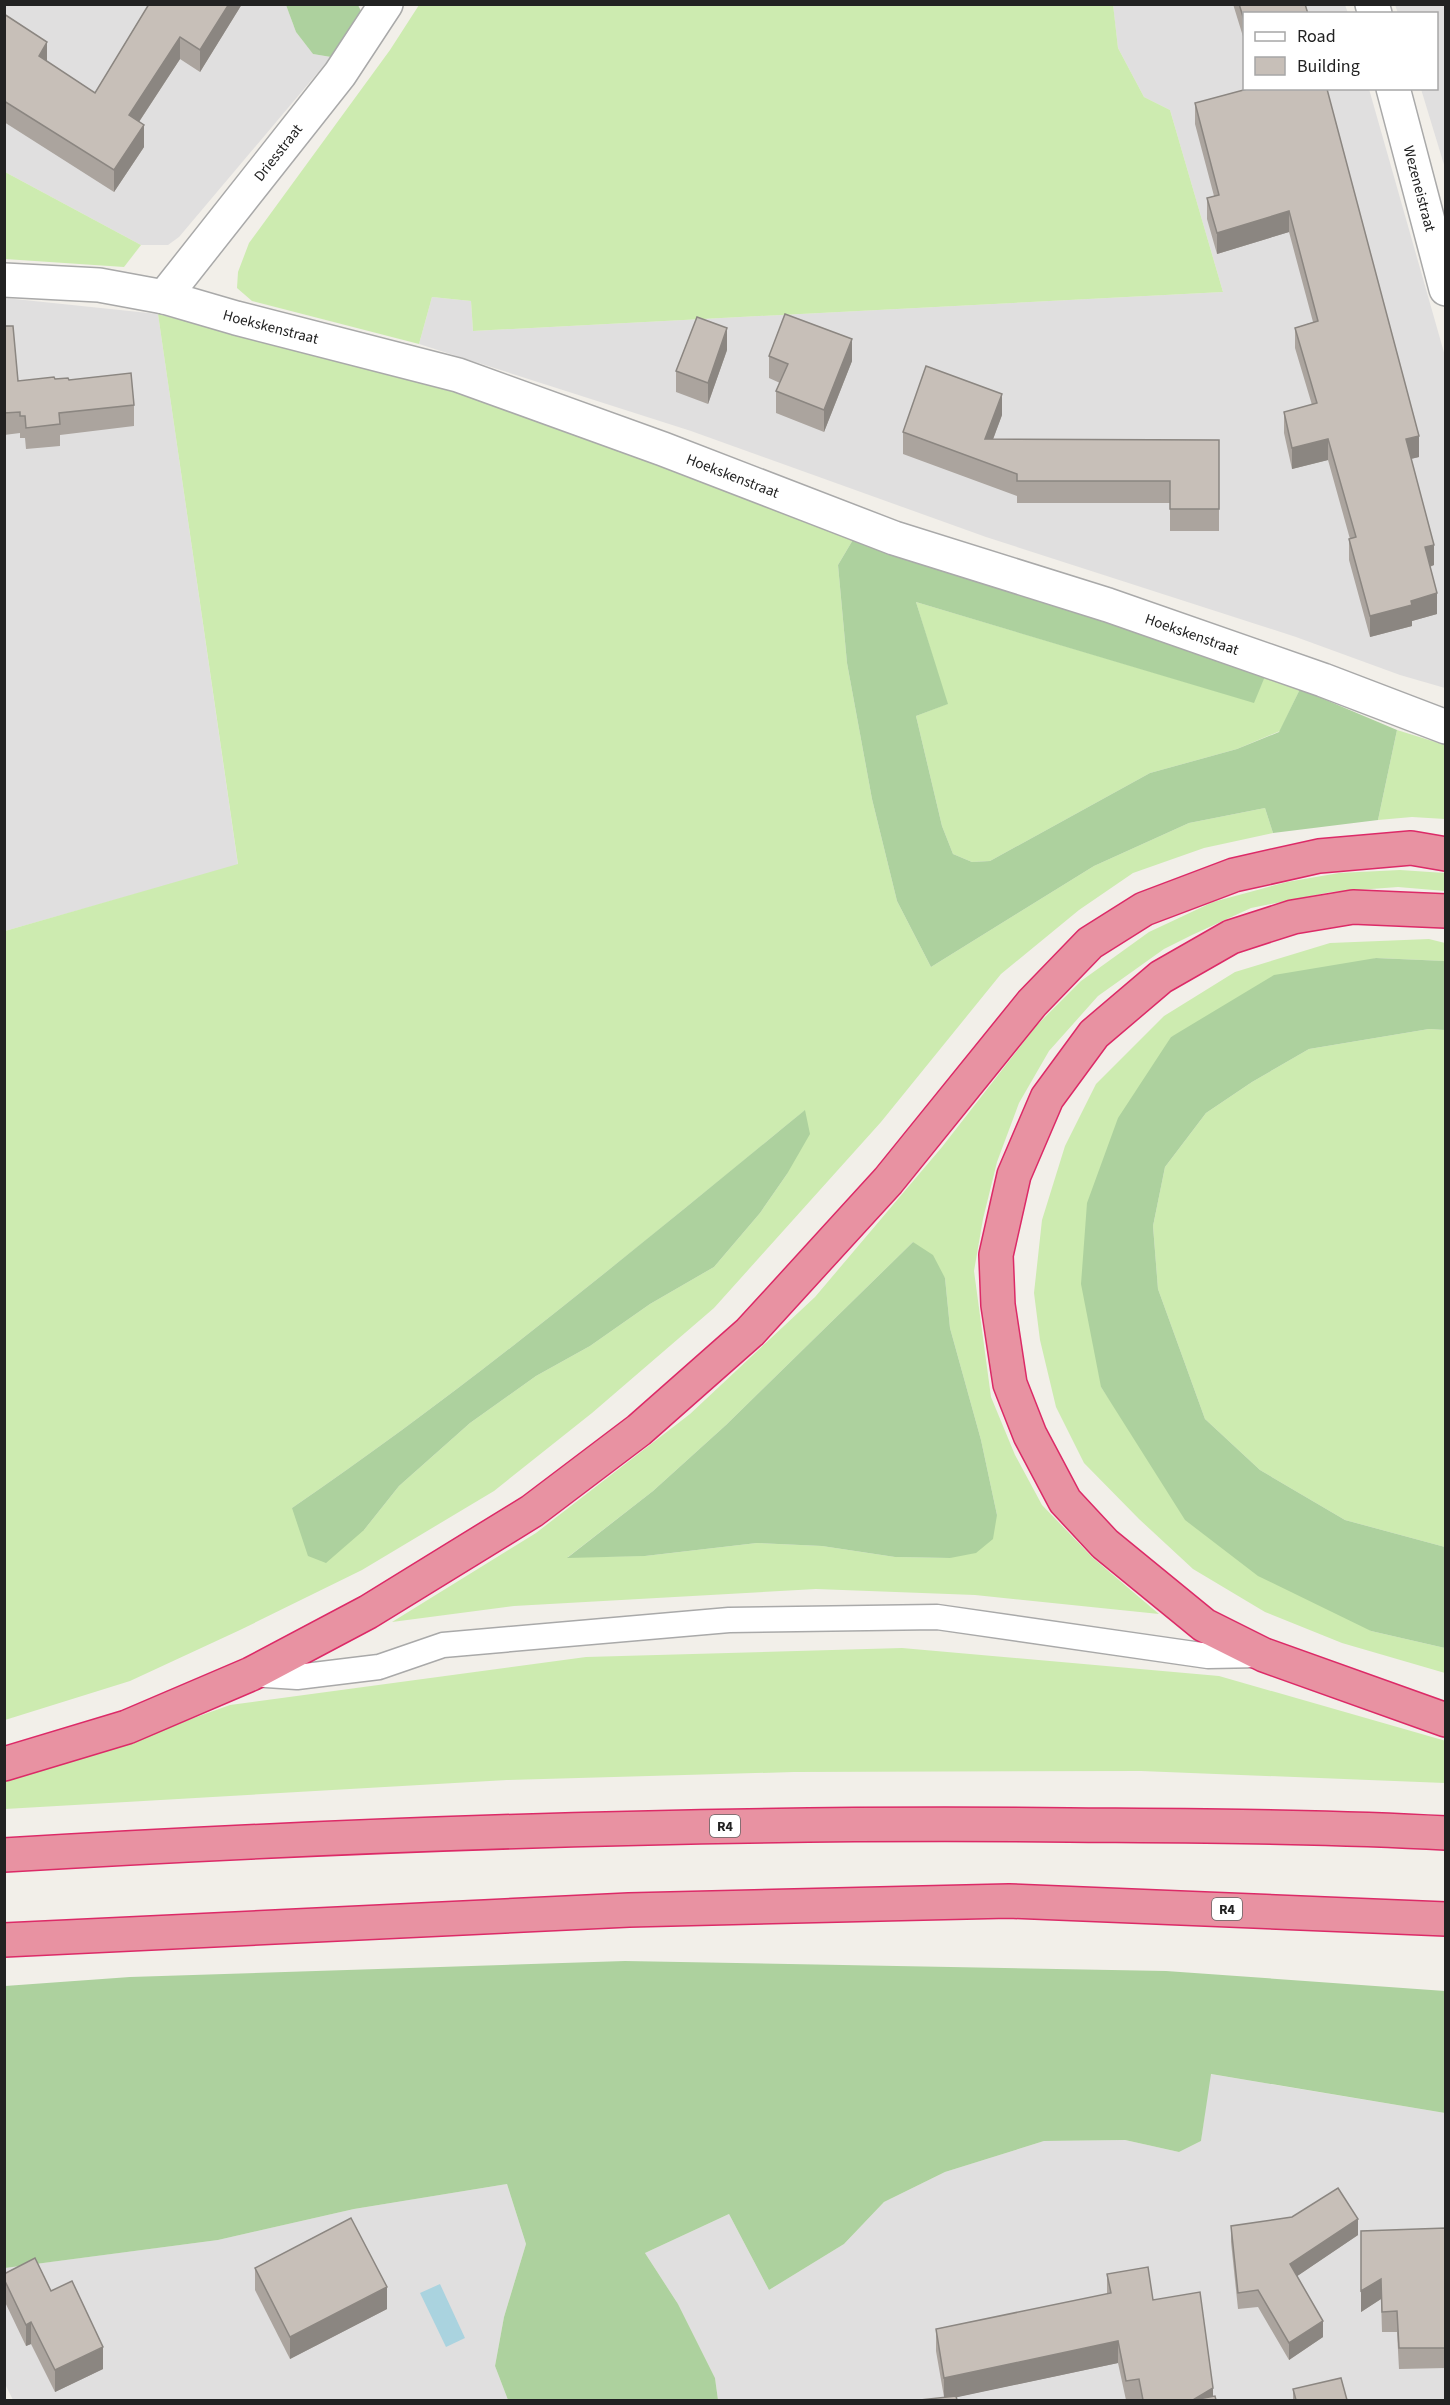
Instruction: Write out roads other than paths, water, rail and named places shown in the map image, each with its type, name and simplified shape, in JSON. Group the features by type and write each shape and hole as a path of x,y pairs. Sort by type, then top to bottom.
{"highway":[{"path":"4,1764 127,1727 251,1674 368,1612 532,1510 639,1430 750,1332 888,1181 1032,1003 1090,943 1144,909 1234,875 1319,856 1411,848 1446,854"},
{"path":"1446,911 1353,907 1293,917 1231,937 1161,977 1094,1034 1047,1098 1014,1175 996,1255 998,1305 1010,1384 1030,1435 1065,1501 1105,1544 1204,1625 1264,1655 1446,1720"},
{"name":"R4","path":"4,1855 252,1840 582,1828 890,1823 1343,1827 1446,1833"},
{"name":"R4","path":"4,1940 629,1910 1009,1901 1446,1918"}],"street":[{"name":"Driesstraat","path":"164,297 340,74 386,4"},
{"name":"Wezeneistraat","path":"1394,90 1446,289"},
{"name":"Hoekskenstraat","path":"4,280 99,285 164,297 236,318 458,375 663,448 894,538 1187,633 1323,680 1446,727"}],"lane":[{"path":"251,1674 297,1677 380,1667 443,1645 729,1620 937,1617 1208,1656 1264,1655"}],"water":[{"path":"440,2284 465,2338 446,2347 420,2293"}]}
